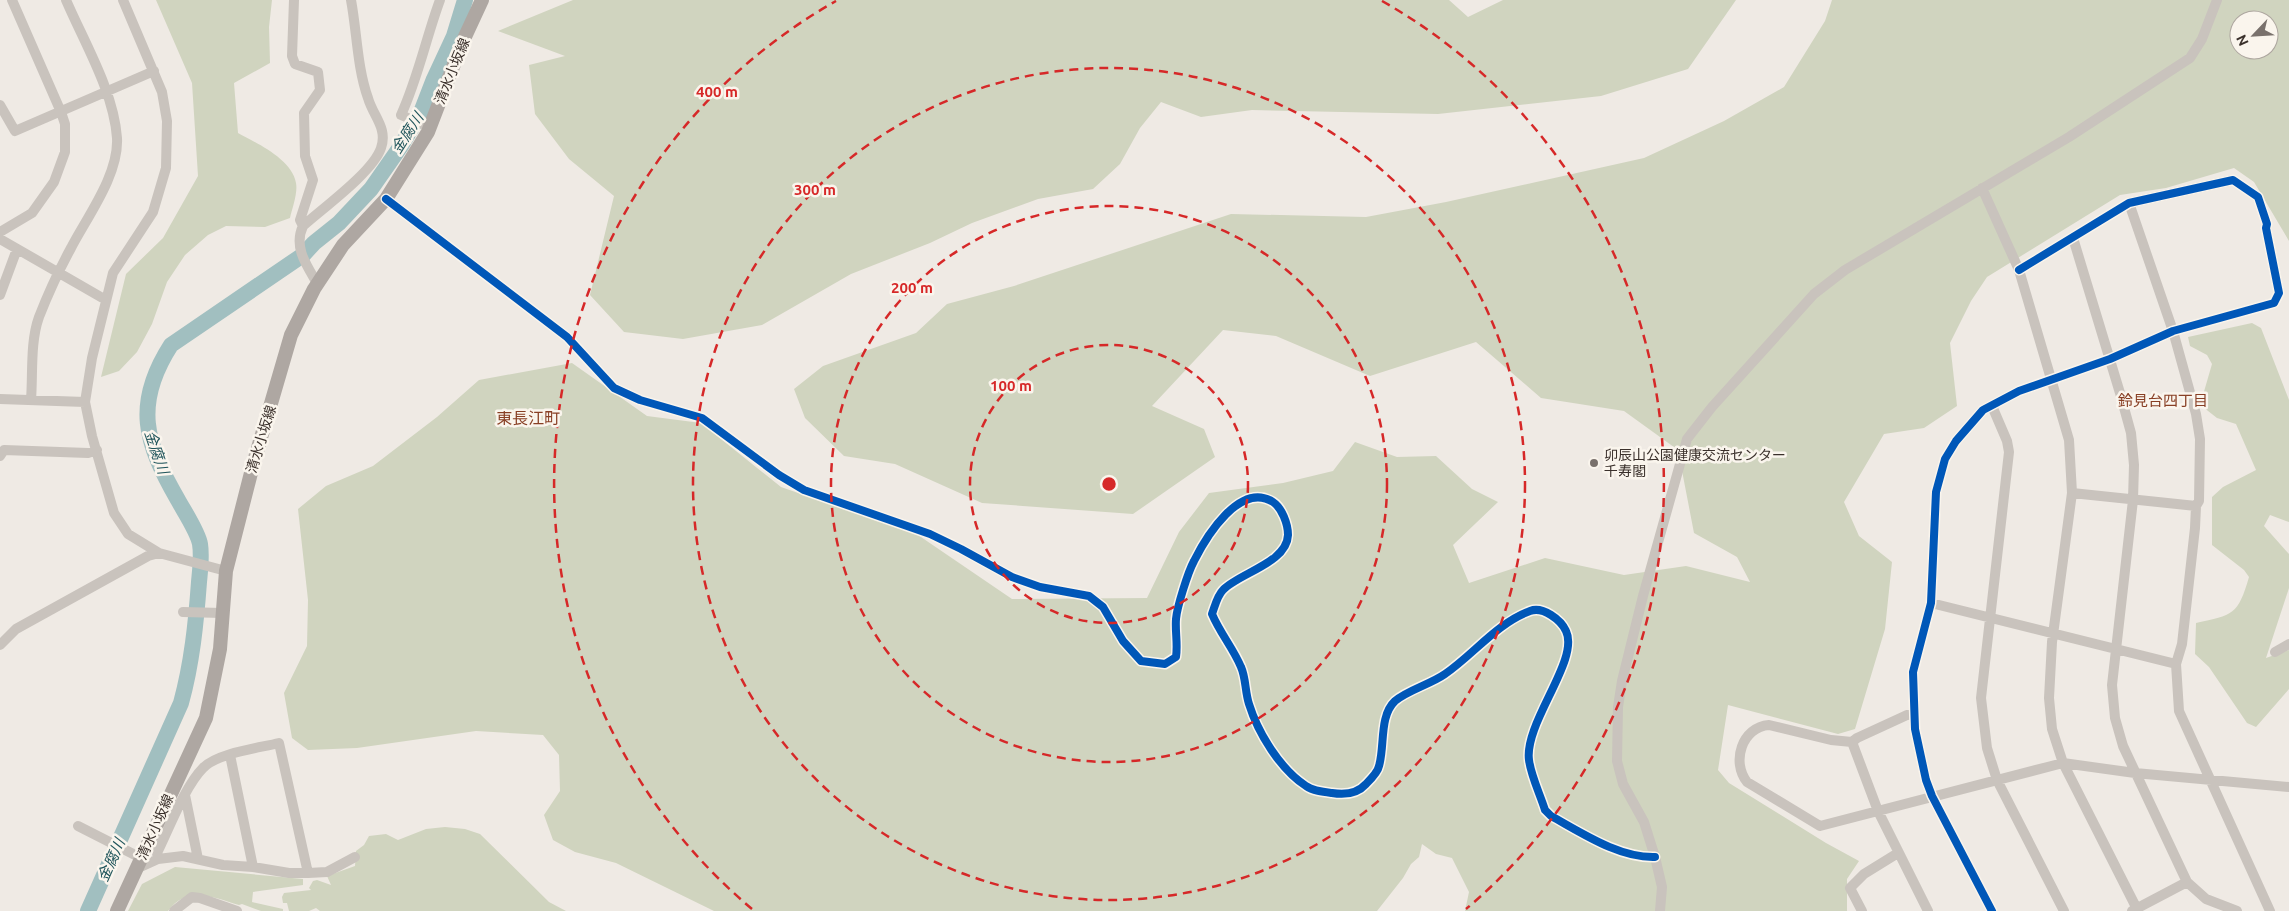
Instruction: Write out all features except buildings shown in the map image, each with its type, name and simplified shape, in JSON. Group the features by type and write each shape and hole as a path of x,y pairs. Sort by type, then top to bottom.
{"main road":[{"name":"清水小坂線","path":"117,911 206,718 220,649 218,612 220,570 291,335 317,283 343,245 386,199 428,129 463,41 482,0"}],"street":[{"path":"0,232 32,214 54,182 65,152 65,124 61,112 12,0"},
{"path":"31,400 35,332 39,318 70,250 97,202 112,167 117,140 112,109 106,92 66,0"},
{"path":"123,0 162,92 167,121 166,168 153,212 113,274 92,358 85,402 114,513 128,534 159,553 220,570"},
{"path":"294,0 292,56 296,64 318,72 320,83 320,90 304,113 302,127 305,156 313,180 300,220 299,241 304,262 317,283"},
{"path":"301,230 369,168 381,148 384,132 368,99 351,0"},
{"path":"428,129 401,115 413,88 426,38 440,0"},
{"path":"1660,911 1662,887 1655,857 1644,822 1623,784 1616,761 1618,707 1622,681 1643,596 1687,439 1712,407 1814,294 1845,270 2069,137 2190,58 2202,39 2217,0"},
{"path":"0,105 15,131 154,71"},
{"path":"1992,911 1932,796 1926,780 1915,729 1913,672 1931,603 1935,499 1946,460 1962,434 1983,410 2019,391 2110,359 2172,331 2274,304 2279,293 2266,228 2267,224 2258,197 2233,180 2129,203 2019,270"},
{"path":"1982,188 2019,270 2069,440 2072,494 2054,633 2049,698 2052,729 2063,763 2136,910 2187,882"},
{"path":"386,199 567,337 587,356 614,388 640,400 702,418 779,475 804,490 930,534 1012,578 1040,587 1089,596 1103,607 1134,656 1141,661 1152,664 1165,664 1176,657 1178,643 1176,619 1179,606 1193,563 1210,534 1235,506 1257,497 1266,498 1276,504 1284,516 1288,536 1282,549 1274,558 1223,590 1212,614 1220,632 1232,648 1242,669 1248,703 1259,730 1286,768 1307,787 1322,792 1346,795 1365,786 1379,767 1386,713 1396,701 1441,677 1504,626 1531,610 1547,613 1558,621 1567,632 1568,652 1531,740 1529,759 1545,810 1551,816 1638,858 1655,857"},
{"path":"2129,203 2172,331 2196,414 2200,439 2198,500 2182,644 2176,664 2179,711 2270,911"},
{"path":"2073,238 2131,433 2134,465 2133,500 2112,685 2115,718 2123,746 2187,882 2206,899 2237,911"},
{"path":"0,239 106,300"},
{"path":"0,295 17,249"},
{"path":"0,399 85,402"},
{"path":"1992,406 2007,441 2009,452 1981,698 1987,748 1997,780 2064,911"},
{"path":"0,456 4,450 88,453 96,450"},
{"path":"2072,494 2196,506"},
{"path":"0,645 16,629 148,556 159,553"},
{"path":"1931,603 2176,664"},
{"path":"183,612 218,612"},
{"path":"2275,652 2289,644"},
{"path":"1915,714 1907,715 1852,742 1831,740 1769,725 1759,726 1747,736 1742,744 1742,774 1748,782 1820,826 2063,763 2135,773 2289,788"},
{"path":"1852,742 1878,811 1928,911"},
{"path":"158,859 157,853 185,795 203,767 230,755 279,743 308,873"},
{"path":"230,755 253,867"},
{"path":"185,795 198,859"},
{"path":"78,826 139,864 158,859 183,856 223,865 253,867 289,873 308,873 327,872 355,857"},
{"path":"1862,911 1850,888 1864,874 1898,853"},
{"path":"174,911 192,897 200,898 230,910"}],"green space":[{"path":"156,0 272,0 269,27 270,63 234,83 238,133 263,147 288,166 296,183 296,196 290,218 265,227 226,226 208,235 185,255 167,282 152,324 137,352 119,371 101,377 126,274 163,238 198,176 192,83"},
{"path":"573,0 1449,0 1468,17 1503,0 1736,0 1688,69 1601,96 1438,114 1252,110 1201,117 1161,102 1140,128 1120,164 1093,189 1038,199 972,223 930,243 851,274 762,325 683,339 624,332 590,295 614,196 569,159 535,114 529,65 565,56 498,31"},
{"path":"1832,0 2289,0 2289,241 2254,182 2234,168 2166,188 2120,195 1987,277 1971,301 1950,343 1957,406 1924,428 1884,434 1844,502 1859,536 1892,562 1885,629 1855,729 1838,734 1728,705 1718,770 1729,783 1826,843 1859,861 1847,879 1847,911 1465,911 1469,892 1452,858 1436,854 1422,844 1419,857 1411,864 1403,878 1377,911 714,911 616,863 575,852 553,840 544,815 560,791 559,755 543,735 476,731 357,748 308,750 292,738 284,693 307,646 308,600 298,509 326,486 373,466 437,417 479,380 572,363 647,416 701,423 781,487 918,535 1012,599 1147,598 1179,532 1209,493 1283,483 1333,471 1355,442 1397,457 1436,456 1472,489 1498,502 1453,545 1469,583 1545,558 1624,575 1686,566 1750,582 1737,557 1694,533 1678,450 1624,411 1541,398 1476,342 1370,376 1276,336 1223,330 1152,406 1204,429 1215,457 1133,514 982,503 895,464 844,456 805,418 794,389 823,366 916,333 947,304 1014,286 1231,214 1366,217 1446,202 1644,158 1724,121 1784,87 1825,21"},
{"path":"2252,323 2261,328 2289,400 2289,522 2270,515 2264,526 2289,554 2289,588 2266,658 2289,650 2289,689 2256,727 2247,723 2209,667 2195,654 2196,623 2218,618 2232,611 2241,599 2249,577 2244,570 2212,545 2212,497 2223,487 2256,470 2236,424 2217,418 2203,407 2203,395 2212,364 2207,355 2190,346 2188,337"},
{"path":"445,827 465,829 480,834 549,902 566,911 320,911 316,908 309,911 289,911 287,903 283,903 282,897 284,893 311,890 309,888 313,881 317,880 331,885 327,876 355,866 356,851 364,845 369,836 386,834 398,840 426,829"},
{"path":"175,867 303,879 303,885 253,892 252,902 283,909 283,911 261,911 242,904 239,905 201,895 183,898 168,911 128,911 142,884"}],"waterway":[{"name":"金腐川","path":"88,911 181,703 193,643 201,549 197,534 167,479 151,441 148,405 151,386 159,366 171,345 303,255 314,243 339,223 371,189 401,146 422,110 454,36 465,0"}],"cycle path":[{"path":"1992,911 1932,796 1926,780 1915,729 1913,672 1931,603 1936,492 1945,459 1956,441 1983,410 2019,391 2110,359 2173,331 2274,303 2279,293 2266,228 2267,224 2258,197 2233,180 2129,203 2019,270"},
{"path":"386,199 567,337 614,388 640,400 702,418 779,475 804,490 930,534 1012,577 1040,587 1089,596 1103,607 1123,641 1141,661 1165,664 1176,657 1178,606 1194,561 1216,526 1237,505 1248,499 1261,498 1273,502 1282,512 1286,521 1288,531 1286,545 1271,560 1223,590 1212,614 1241,667 1249,704 1264,738 1287,770 1296,779 1312,789 1341,794 1354,792 1362,787 1378,768 1381,758 1384,723 1390,707 1395,701 1445,674 1496,631 1518,616 1535,610 1546,612 1564,627 1568,643 1559,675 1542,711 1530,745 1530,766 1545,810 1551,816 1575,830 1614,849 1641,856 1655,857"}],"place":[{"name":"卯辰山公園健康交流センター 千寿閣","path":"1594,463"}],"district":[{"name":"鈴見台四丁目","path":"2163,400"},
{"name":"東長江町","path":"528,418"}]}
